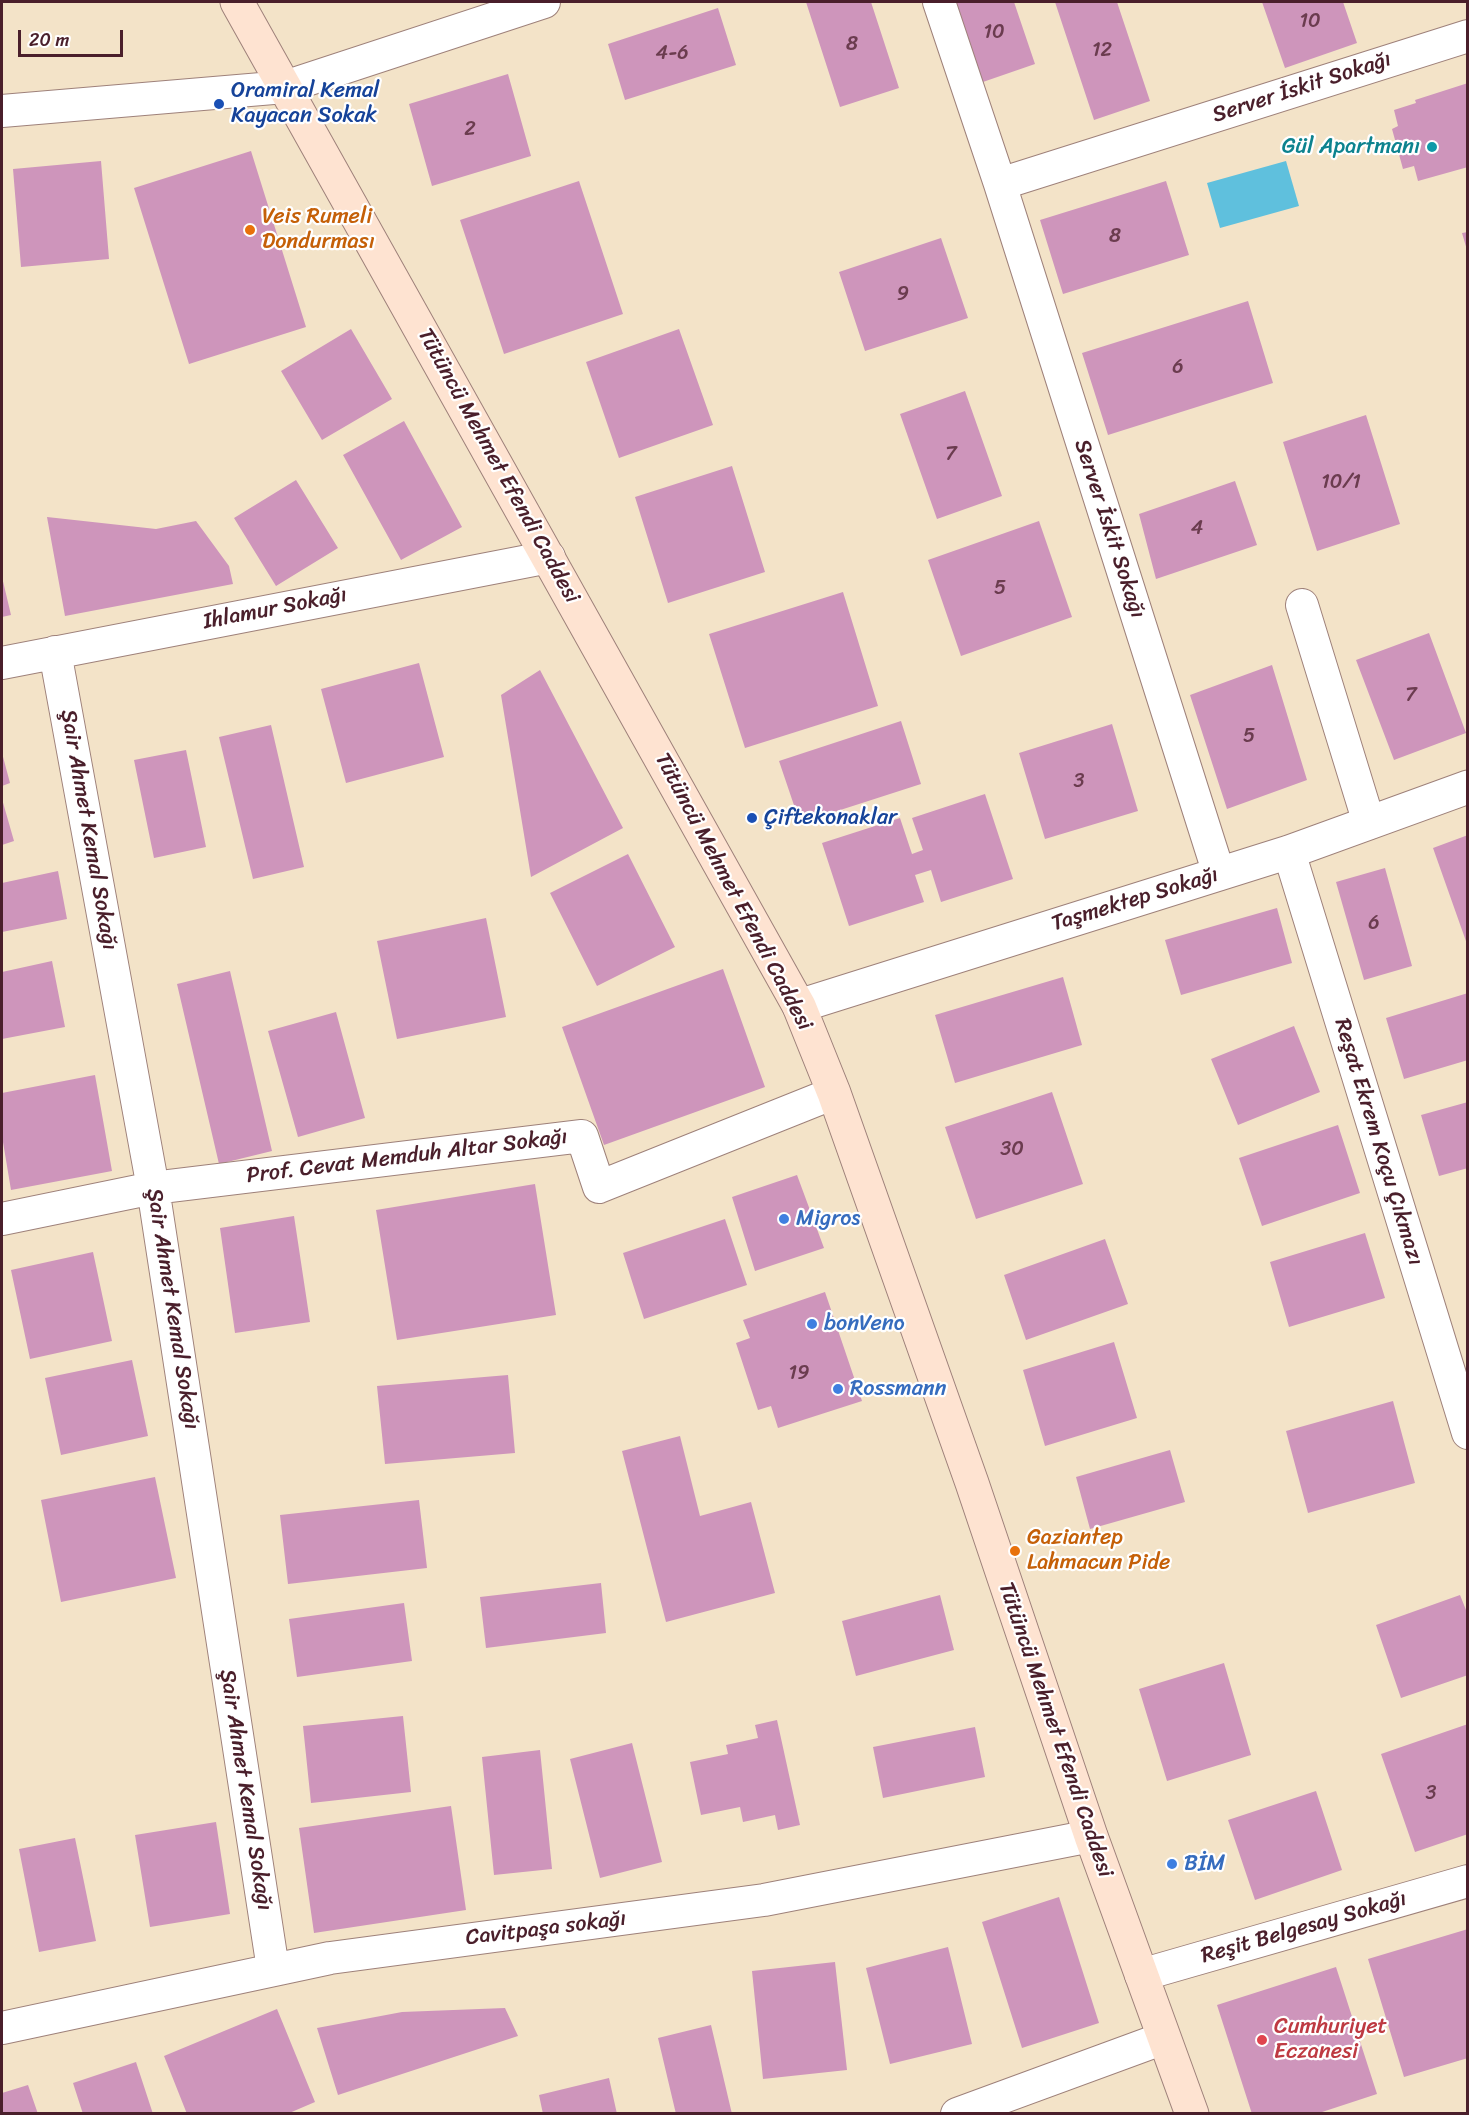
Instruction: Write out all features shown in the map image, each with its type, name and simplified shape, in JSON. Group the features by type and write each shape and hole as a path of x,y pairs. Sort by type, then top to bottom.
{"main road":[{"name":"Tütüncü Mehmet Efendi Caddesi","path":"237,2 799,1006 834,1093 972,1483 1091,1836 1192,2114"}],"street":[{"path":"2,111 285,87 544,2"},
{"name":"Server İskit Sokağı","path":"939,2 1000,184 1219,874"},
{"name":"Server İskit Sokağı","path":"1000,184 1467,36"},
{"name":"Ihlamur Sokağı","path":"2,663 549,557"},
{"path":"1302,605 1369,823"},
{"name":"Şair Ahmet Kemal Sokağı","path":"55,651 153,1188 273,1969"},
{"name":"Taşmektep Sokağı","path":"799,1006 1288,852 1467,787"},
{"name":"Reşat Ekrem Koçu Çıkmazı","path":"1288,852 1467,1433"},
{"name":"Prof. Cevat Memduh Altar Sokağı","path":"2,1219 153,1188 582,1136 599,1187 834,1093"},
{"name":"Cavitpaşa sokağı","path":"2,2028 273,1969 367,1952 764,1900 1091,1836"},
{"name":"Reşit Belgesay Sokağı","path":"1141,1975 1467,1881"},
{"path":"957,2114 1164,2038"}],"water":[{"path":"1286,161 1299,206 1220,228 1207,183"}],"building":[{"path":"806,2 871,2 899,88 840,107"},
{"path":"953,2 1014,2 1035,64 980,83"},
{"path":"1055,2 1117,2 1150,101 1094,120"},
{"path":"1262,2 1343,2 1357,43 1285,68"},
{"path":"718,8 736,65 625,100 608,44"},
{"path":"508,74 531,156 432,186 409,104"},
{"name":"Gül Apartmanı","path":"1468,83 1468,167 1418,181 1414,166 1403,169 1392,129 1398,126 1394,110 1416,103 1415,100"},
{"path":"251,151 306,327 189,364 134,188"},
{"path":"101,161 109,259 21,267 13,169"},
{"path":"579,181 623,314 504,354 460,220"},
{"path":"1166,181 1189,255 1063,294 1040,220"},
{"path":"1468,232 1468,250 1467,250 1462,233"},
{"path":"941,238 968,318 865,351 839,272"},
{"path":"1248,301 1273,383 1108,435 1082,353"},
{"path":"351,329 392,399 322,440 281,371"},
{"path":"679,329 713,425 619,458 586,362"},
{"path":"965,391 1002,496 937,519 900,414"},
{"path":"1366,415 1400,524 1317,551 1283,442"},
{"path":"404,421 462,527 401,560 343,455"},
{"path":"732,466 765,572 668,603 635,497"},
{"path":"296,480 338,548 276,586 234,518"},
{"path":"1235,481 1257,545 1156,579 1139,514"},
{"path":"47,517 156,529 196,521 229,566 233,584 65,616"},
{"path":"1039,521 1072,617 961,656 928,560"},
{"path":"2,577 11,615 2,617"},
{"path":"843,592 878,706 745,748 709,634"},
{"path":"1429,633 1466,733 1394,760 1356,660"},
{"path":"419,663 444,757 346,783 321,689"},
{"path":"1272,665 1307,780 1227,809 1190,695"},
{"path":"540,670 623,828 531,877 501,695"},
{"path":"901,721 921,784 800,823 779,761"},
{"path":"1112,724 1138,811 1045,839 1019,753"},
{"path":"271,725 304,867 253,879 219,737"},
{"path":"186,750 206,847 154,858 134,760"},
{"path":"2,753 10,783 2,786"},
{"path":"985,794 1013,879 941,902 931,870 915,875 924,902 849,926 822,843 900,818 912,854 923,850 912,818"},
{"path":"2,799 14,841 2,845"},
{"path":"1468,835 1468,944 1467,944 1433,848"},
{"path":"628,854 675,947 597,986 550,893"},
{"path":"1385,868 1412,966 1364,980 1336,882"},
{"path":"58,871 67,919 2,932 2,883"},
{"path":"1277,908 1292,963 1181,995 1165,940"},
{"path":"486,918 506,1017 397,1039 377,941"},
{"path":"52,961 65,1027 2,1039 2,972"},
{"path":"723,969 765,1087 604,1145 562,1027"},
{"path":"230,971 272,1151 219,1164 177,984"},
{"path":"1063,977 1082,1045 955,1083 935,1015"},
{"path":"1468,993 1468,1060 1404,1079 1386,1018"},
{"path":"336,1012 365,1118 298,1137 268,1031"},
{"path":"1294,1026 1320,1092 1238,1125 1211,1059"},
{"path":"95,1075 112,1171 11,1190 2,1136 2,1093"},
{"path":"1052,1092 1083,1184 976,1219 945,1127"},
{"path":"1468,1102 1468,1168 1439,1176 1421,1115"},
{"path":"1338,1125 1360,1193 1262,1226 1239,1158"},
{"path":"797,1175 824,1248 755,1271 732,1197"},
{"path":"535,1184 556,1315 397,1340 376,1210"},
{"path":"294,1216 310,1322 235,1333 220,1228"},
{"path":"725,1219 747,1285 644,1319 623,1253"},
{"path":"1365,1233 1385,1298 1289,1327 1270,1262"},
{"path":"1105,1239 1128,1304 1026,1340 1004,1275"},
{"path":"93,1252 112,1341 30,1359 11,1270"},
{"path":"825,1292 862,1401 778,1428 771,1406 758,1410 736,1343 750,1338 743,1320"},
{"path":"1114,1342 1137,1418 1045,1446 1023,1370"},
{"path":"132,1360 148,1436 61,1455 45,1378"},
{"path":"508,1375 515,1453 385,1464 377,1386"},
{"path":"1393,1401 1415,1483 1308,1513 1286,1431"},
{"path":"680,1436 700,1516 751,1502 775,1593 666,1622 622,1451"},
{"path":"1170,1450 1185,1502 1090,1529 1076,1477"},
{"path":"155,1477 176,1578 61,1602 41,1500"},
{"path":"419,1500 427,1568 288,1584 280,1515"},
{"path":"601,1583 606,1633 486,1648 480,1597"},
{"path":"940,1595 954,1650 856,1676 842,1621"},
{"path":"1460,1595 1468,1615 1468,1675 1401,1698 1376,1625"},
{"path":"404,1603 412,1661 297,1677 289,1619"},
{"path":"1224,1663 1251,1755 1167,1781 1139,1689"},
{"path":"403,1716 411,1792 311,1803 303,1726"},
{"path":"777,1720 800,1825 778,1830 775,1815 743,1822 740,1807 701,1815 690,1762 728,1754 726,1745 758,1738 755,1725"},
{"path":"1468,1724 1468,1834 1415,1852 1381,1754"},
{"path":"975,1727 985,1777 883,1798 873,1747"},
{"path":"632,1743 662,1862 600,1878 570,1759"},
{"path":"540,1750 552,1869 494,1875 482,1757"},
{"path":"1316,1791 1342,1870 1255,1900 1228,1820"},
{"path":"451,1806 466,1910 314,1933 299,1828"},
{"path":"216,1822 230,1914 150,1927 135,1835"},
{"path":"75,1838 96,1941 39,1952 19,1849"},
{"path":"1059,1897 1099,2023 1022,2048 982,1922"},
{"path":"1468,1929 1468,2058 1404,2077 1368,1959"},
{"path":"948,1947 972,2044 890,2064 866,1968"},
{"path":"835,1962 847,2070 763,2079 752,1971"},
{"path":"1336,1967 1377,2094 1316,2114 1252,2114 1217,2005"},
{"path":"505,2008 518,2036 338,2095 317,2028 402,2012"},
{"path":"277,2009 315,2102 287,2114 187,2114 164,2056"},
{"path":"711,2025 732,2114 676,2114 658,2038"},
{"path":"136,2062 153,2114 83,2114 73,2083"},
{"path":"609,2078 617,2114 543,2114 539,2095"},
{"path":"28,2085 38,2114 2,2114 2,2093"}],"place":[{"name":"Oramiral Kemal Kayacan Sokak","path":"219,104"},
{"name":"Gül Apartmanı","path":"1432,147"},
{"name":"Veis Rumeli Dondurması","path":"250,230"},
{"name":"Çiftekonaklar","path":"752,818"},
{"name":"Migros","path":"784,1219"},
{"name":"bonVeno","path":"812,1324"},
{"name":"Rossmann","path":"838,1389"},
{"name":"Gaziantep Lahmacun Pide","path":"1015,1551"},
{"name":"BİM","path":"1172,1864"},
{"name":"Cumhuriyet Eczanesi","path":"1262,2040"}]}
